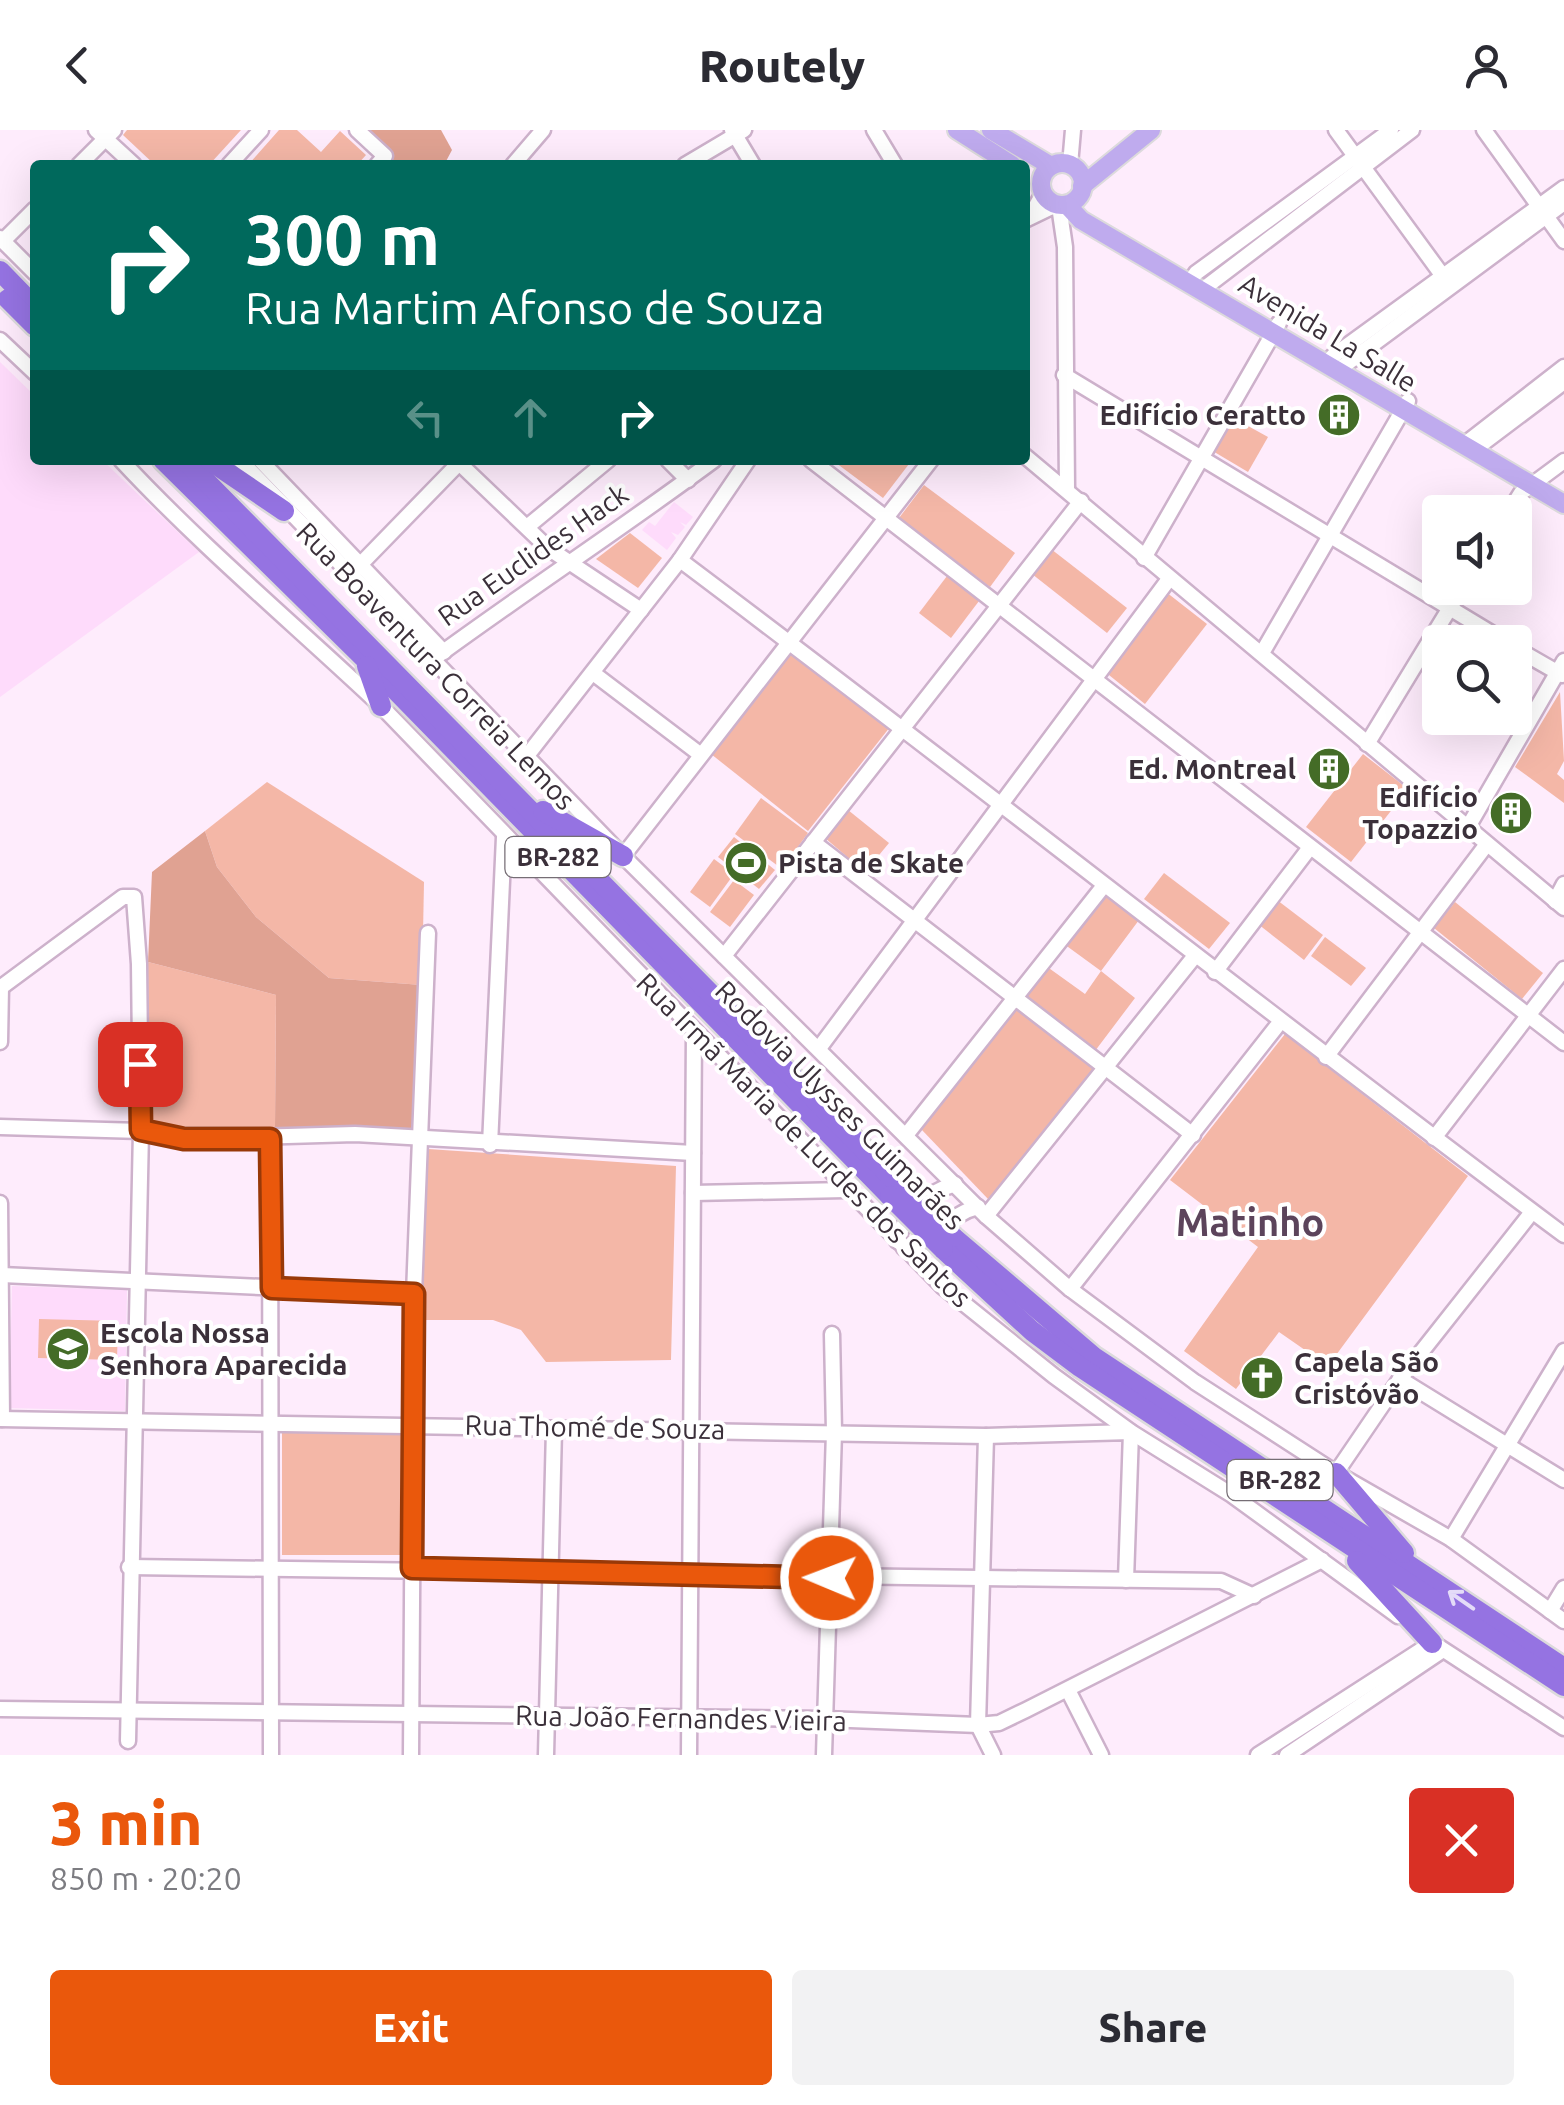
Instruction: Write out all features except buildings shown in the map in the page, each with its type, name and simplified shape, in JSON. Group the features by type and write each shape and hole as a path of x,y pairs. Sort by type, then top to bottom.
{"highway":[{"path":"0,271 30,302"},
{"path":"0,291 30,321"},
{"name":"Rodovia Ulysses Guimarães","path":"168,465 895,1191"},
{"name":"Rodovia Ulysses Guimarães","path":"190,465 524,800 940,1243 1032,1331 1080,1367 1564,1686"},
{"path":"216,465 284,510"},
{"path":"365,659 381,706"},
{"path":"524,800 623,856"},
{"name":"Rodovia Ulysses Guimarães","path":"940,1243 1094,1357 1564,1668"},
{"path":"1336,1473 1418,1570"},
{"path":"1320,1524 1438,1646"}],"main road":[{"name":"Avenida La Salle","path":"991,130 1026,160"},
{"path":"1059,188 1124,151 1151,130"},
{"path":"959,131 1004,160"},
{"name":"Avenida La Salle","path":"1030,163 1059,188 1076,228 1199,282 1537,481 1564,492"},
{"name":"Avenida La Salle","path":"1537,481 1564,504"}],"street":[{"path":"233,160 262,130"},
{"path":"358,130 380,160"},
{"path":"519,160 544,130"},
{"path":"874,130 892,160"},
{"path":"1030,216 1059,188 1073,130"},
{"path":"1336,130 1446,280"},
{"path":"1199,282 1390,136 1412,130"},
{"path":"693,160 737,132 751,160"},
{"path":"84,160 106,133 130,160"},
{"path":"1492,133 1564,225"},
{"path":"1059,188 1076,228 1064,376 1067,489"},
{"path":"1335,363 1550,207 1564,188"},
{"path":"1550,207 1564,241"},
{"path":"30,214 1,239 30,269"},
{"path":"1144,558 1276,328"},
{"path":"0,340 30,368"},
{"path":"1473,443 1555,384 1564,367"},
{"path":"1064,376 1478,625"},
{"path":"1262,653 1406,405"},
{"path":"1030,460 1560,905 1564,884"},
{"path":"1524,495 1564,461"},
{"name":"Rua Irmã Maria de Lurdes dos Santos","path":"126,465 166,508 381,706 921,1266 1054,1376 1131,1432 1232,1494 1438,1646 1564,1728"},
{"name":"Rua Boaventura Correia Lemos","path":"244,465 284,510 356,569 526,757 982,1212 1070,1289 1195,1382 1336,1473 1451,1539 1564,1621"},
{"path":"264,465 356,569 455,465"},
{"path":"463,465 568,560 641,610"},
{"path":"528,527 602,465"},
{"path":"673,465 688,480"},
{"name":"Rua Euclides Hack","path":"438,656 568,560 592,552 708,465"},
{"path":"526,757 680,560 745,465"},
{"path":"816,465 1308,850 1564,1043"},
{"path":"623,856 927,465"},
{"path":"724,956 1080,500"},
{"path":"680,560 1000,804 1102,888 1564,1235"},
{"path":"820,1047 1169,579"},
{"path":"1366,744 1452,605"},
{"path":"1468,827 1562,673 1532,657"},
{"path":"593,673 702,755"},
{"path":"490,1145 504,836"},
{"path":"813,842 1193,1135"},
{"path":"1326,1057 1487,844"},
{"path":"1215,972 1308,850"},
{"path":"908,1134 1102,888"},
{"path":"0,1042 1,988 130,895 135,899 141,1130 139,1280 131,1421 128,1741"},
{"path":"411,1755 414,1294 428,933"},
{"path":"958,1212 982,1212 1194,956"},
{"path":"1434,1138 1564,969"},
{"path":"1070,1289 1281,1021"},
{"path":"688,1755 694,1031"},
{"path":"0,1127 141,1130 184,1139 270,1139 316,1134 693,1153"},
{"path":"270,1139 270,1755"},
{"path":"931,1191 935,1163"},
{"path":"878,1222 904,1218 931,1191 958,1187 958,1212 921,1266"},
{"path":"693,1193 846,1190"},
{"path":"0,1204 1,1420"},
{"path":"1336,1473 1400,1379 1532,1212"},
{"path":"904,1218 901,1244 940,1243"},
{"path":"2,1275 414,1294"},
{"path":"824,1755 834,1432 832,1334"},
{"path":"1451,1539 1564,1351"},
{"path":"1400,1379 1564,1480"},
{"name":"Rua Thomé de Souza","path":"1,1420 413,1423 554,1430 986,1436 1131,1432"},
{"path":"546,1755 554,1430"},
{"path":"1126,1580 1131,1432"},
{"path":"986,1436 978,1725 993,1755"},
{"name":"Rua João Fernandes Vieira","path":"0,1709 999,1723 1322,1560"},
{"path":"129,1567 273,1572 412,1568 831,1578 982,1576 1221,1581 1254,1596"},
{"path":"1550,1611 1564,1588"},
{"path":"1258,1755 1292,1746 1438,1646"},
{"path":"1068,1690 1101,1755"}],"shaded area":[{"path":"127,130 241,130 214,160 150,160 123,135"},
{"path":"279,130 297,130 321,152 340,131 366,155 362,160 252,160"},
{"path":"363,130 441,130 452,150 447,160 382,160"},
{"path":"0,362 30,391 30,465 107,465 199,552 0,697"},
{"path":"1230,416 1268,437 1248,472 1211,450"},
{"path":"839,465 908,465 883,498"},
{"path":"924,485 1015,553 990,587 899,518"},
{"path":"674,502 693,517 686,525 680,522 685,527 678,535 671,532 676,538 667,550 642,530 649,522 655,526"},
{"path":"630,533 662,558 638,588 596,559"},
{"path":"1051,549 1127,608 1107,633 1032,574"},
{"path":"947,576 979,601 951,638 919,613"},
{"path":"1166,592 1207,624 1145,704 1104,671"},
{"path":"793,650 890,727 808,831 711,754"},
{"path":"1560,692 1564,761 1557,774 1564,780 1564,803 1515,767"},
{"path":"1363,754 1408,789 1351,862 1306,827"},
{"path":"267,782 424,882 422,985 329,978 256,917 217,867 205,831"},
{"path":"761,798 808,833 782,869 735,834"},
{"path":"848,810 889,843 865,872 825,838"},
{"path":"205,831 217,867 256,917 329,978 422,985 418,1134 275,1127 276,995 148,962 152,872"},
{"name":"Pista de Skate","path":"734,837 775,870 759,889 718,857"},
{"path":"714,859 734,874 710,907 690,892"},
{"path":"1164,873 1230,923 1209,949 1144,899"},
{"path":"734,880 754,895 730,927 710,912"},
{"path":"1102,893 1139,920 1101,971 1064,944"},
{"path":"1277,900 1323,935 1304,960 1258,924"},
{"path":"1455,902 1543,973 1522,999 1434,928"},
{"path":"1325,937 1366,968 1351,986 1311,956"},
{"path":"148,962 276,995 275,1127 149,1126"},
{"path":"1046,966 1085,994 1101,971 1135,998 1095,1051 1023,996"},
{"path":"1017,1008 1094,1070 989,1200 921,1129"},
{"path":"1285,1034 1468,1176 1328,1366 1279,1332 1236,1389 1184,1351 1258,1247 1170,1180"},
{"path":"428,1149 676,1166 671,1360 546,1362 521,1330 493,1320 421,1320"},
{"name":"Escola Nossa Senhora Aparecida","path":"12,1286 127,1290 125,1411 9,1408"},
{"path":"39,1319 118,1321 117,1360 38,1358"},
{"path":"282,1429 402,1430 402,1555 282,1555"}],"place":[{"name":"Edifício Ceratto","path":"1339,415"},
{"name":"Ed. Montreal","path":"1329,769"},
{"name":"Edifício Topazzio","path":"1511,813"},
{"name":"Pista de Skate","path":"746,863"},
{"name":"Escola Nossa Senhora Aparecida","path":"68,1349"},
{"name":"Capela São Cristóvão","path":"1262,1378"}],"district":[{"name":"Matinho","path":"1250,1223"}],"route":[{"path":"140,1064 141,1130 184,1139 270,1139 272,1288 414,1294 412,1568 831,1578"}]}
